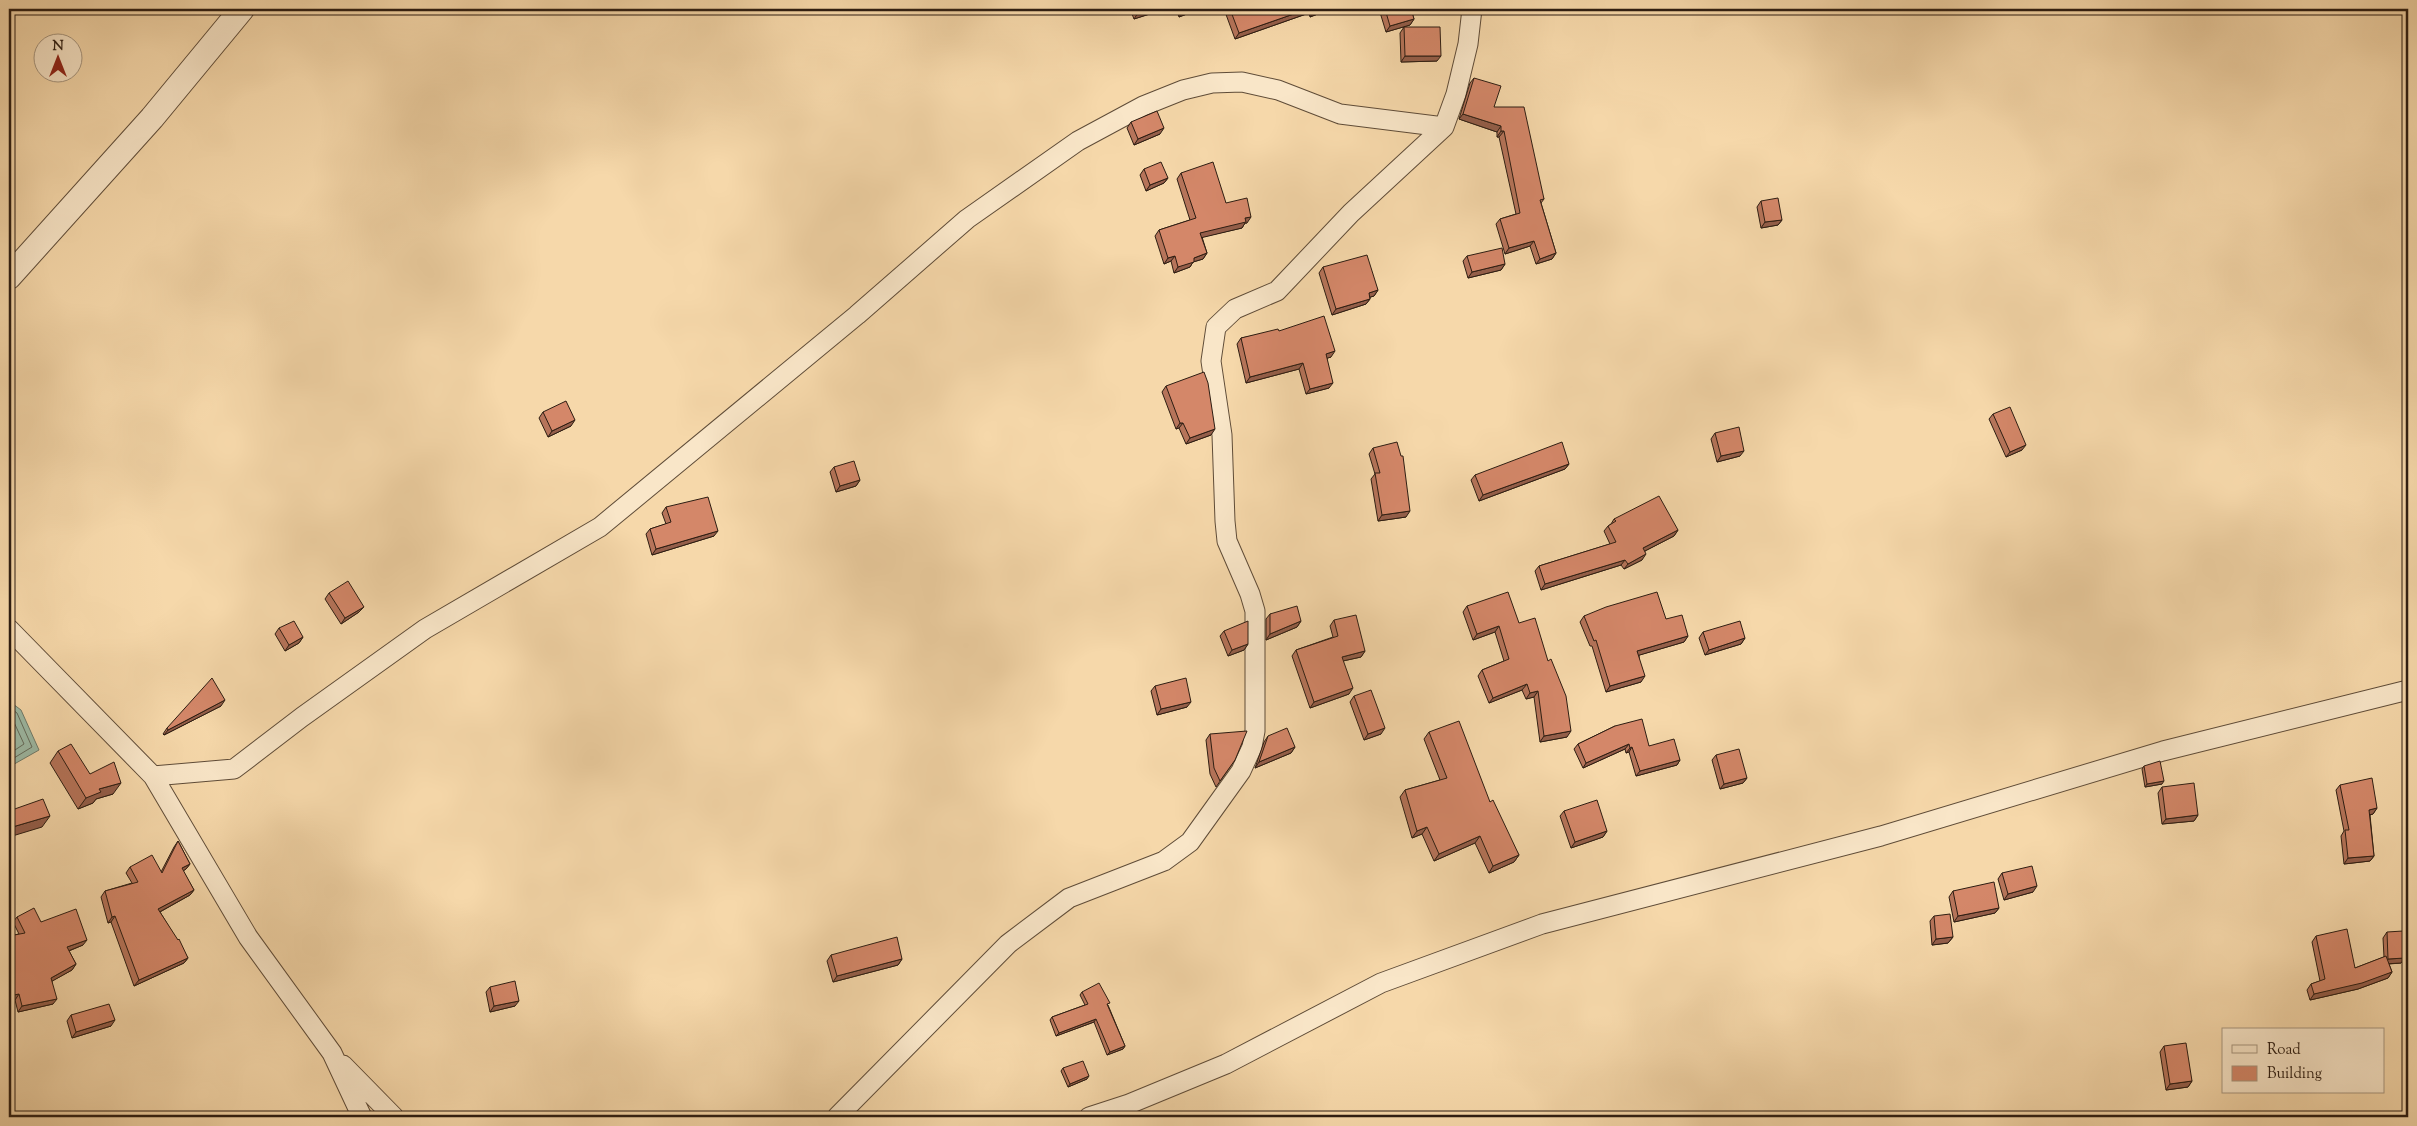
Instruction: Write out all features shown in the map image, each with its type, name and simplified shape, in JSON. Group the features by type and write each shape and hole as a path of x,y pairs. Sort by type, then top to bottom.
{"street":[{"path":"9,277 152,118 242,9"},
{"path":"837,1117 1008,944 1068,898 1164,861 1190,842 1241,771 1250,752 1255,731 1255,611 1250,594 1227,541 1222,435 1211,361 1216,327 1235,309 1277,291 1351,213 1444,127 1456,94 1468,44 1472,9"},
{"path":"154,776 234,770 302,717 425,629 600,527 857,315 967,219 1078,141 1143,106 1183,90 1212,83 1242,82 1278,90 1340,114 1444,127"},
{"path":"9,629 154,776 248,937 332,1053 394,1117"},
{"path":"1089,1117 1129,1104 1226,1064 1381,983 1542,924 1881,836 2163,751 2408,690"},
{"path":"332,1053 362,1117"}],"water":[{"path":"9,701 21,710 39,750 9,767"}],"building":[{"path":"1136,9 1152,9 1138,13"},
{"path":"1230,9 1308,9 1239,33"},
{"path":"1385,9 1411,9 1414,19 1390,26"},
{"path":"1404,27 1440,27 1441,56 1405,56"},
{"path":"1474,78 1501,86 1494,107 1524,107 1544,199 1540,200 1556,253 1540,259 1534,241 1509,248 1500,219 1520,213 1504,131 1501,131 1501,126 1463,114"},
{"path":"1157,111 1164,128 1138,139 1131,122"},
{"path":"1161,162 1168,178 1150,185 1144,169"},
{"path":"1213,162 1226,203 1247,198 1251,217 1245,218 1246,222 1200,233 1207,253 1194,258 1194,262 1178,267 1175,256 1168,258 1159,230 1196,218 1181,173"},
{"path":"1778,198 1782,220 1765,222 1761,201"},
{"path":"1502,248 1505,264 1472,272 1467,256"},
{"path":"1367,255 1378,290 1369,293 1370,299 1336,309 1323,267"},
{"path":"1324,316 1335,351 1326,354 1333,383 1310,389 1303,363 1250,377 1241,338 1278,329 1279,331"},
{"path":"1204,372 1208,383 1215,429 1190,438 1183,423 1180,423 1166,386"},
{"path":"566,401 575,420 552,431 543,412"},
{"path":"2010,407 2026,445 2010,452 1993,414"},
{"path":"1739,427 1744,451 1721,456 1715,433"},
{"path":"1397,442 1401,456 1403,456 1410,511 1382,515 1375,473 1380,473 1373,448"},
{"path":"1562,442 1569,464 1483,495 1475,475"},
{"path":"854,461 860,480 840,486 834,467"},
{"path":"1659,496 1678,530 1643,548 1646,554 1628,564 1625,560 1545,584 1539,566 1616,542 1608,526 1616,521 1614,519"},
{"path":"708,497 718,531 656,549 650,529 671,522 666,507"},
{"path":"348,581 364,607 345,618 329,593"},
{"path":"1508,592 1519,623 1535,618 1548,661 1551,659 1566,696 1571,731 1544,736 1538,691 1530,693 1527,684 1493,698 1482,670 1509,659 1499,626 1477,634 1467,606"},
{"path":"1657,592 1666,619 1682,615 1688,636 1637,651 1645,676 1610,686 1596,640 1594,641 1584,616 1606,607"},
{"path":"1297,606 1301,621 1270,634 1270,614"},
{"path":"1356,615 1365,651 1342,657 1353,688 1314,702 1296,650 1338,636 1334,620"},
{"path":"294,621 303,637 289,645 279,628"},
{"path":"1248,621 1248,644 1232,650 1224,631"},
{"path":"1740,621 1745,638 1709,650 1703,632"},
{"path":"212,678 225,700 168,730 167,728"},
{"path":"1186,678 1191,702 1161,709 1155,686"},
{"path":"1371,690 1385,728 1368,734 1354,696"},
{"path":"1642,719 1649,746 1674,739 1680,760 1640,771 1632,747 1630,748 1629,744 1586,763 1578,744 1615,726"},
{"path":"1459,721 1490,802 1493,800 1519,855 1493,866 1480,836 1439,854 1427,827 1417,831 1405,790 1447,778 1429,732"},
{"path":"1287,728 1295,747 1259,762 1268,736"},
{"path":"1247,731 1235,760 1220,781 1214,768 1210,734"},
{"path":"71,744 90,774 114,762 121,783 99,789 101,792 86,798 58,751"},
{"path":"1739,749 1747,778 1724,784 1716,755"},
{"path":"2160,761 2164,781 2147,784 2144,766"},
{"path":"2372,778 2377,808 2369,810 2374,856 2348,858 2345,830 2349,830 2340,785"},
{"path":"2194,783 2198,815 2166,819 2162,787"},
{"path":"43,799 50,816 9,828 9,811"},
{"path":"1597,800 1607,831 1575,842 1564,811"},
{"path":"178,841 190,864 182,868 194,890 158,909 179,939 188,958 139,980 115,916 112,917 105,891 138,882 130,867 152,855 162,873"},
{"path":"2032,866 2037,886 2008,894 2002,873"},
{"path":"1994,882 1999,908 1958,916 1953,891"},
{"path":"34,908 41,922 76,909 87,940 67,947 76,964 51,978 57,999 22,1006 19,994 9,996 9,977 12,977 9,961 9,936 25,933 17,917"},
{"path":"1950,914 1953,937 1936,939 1934,916"},
{"path":"2347,929 2355,968 2386,956 2392,972 2362,983 2314,994 2311,984 2325,979 2316,936"},
{"path":"2403,931 2405,958 2388,959 2387,932"},
{"path":"897,937 902,959 837,976 831,955"},
{"path":"515,981 519,1001 494,1006 490,987"},
{"path":"1099,983 1110,1003 1107,1004 1125,1046 1110,1052 1096,1019 1059,1033 1052,1017 1088,1004 1082,992"},
{"path":"109,1004 115,1020 76,1032 71,1015"},
{"path":"2186,1043 2192,1081 2170,1084 2164,1046"},
{"path":"1083,1061 1089,1076 1070,1084 1063,1068"}]}
